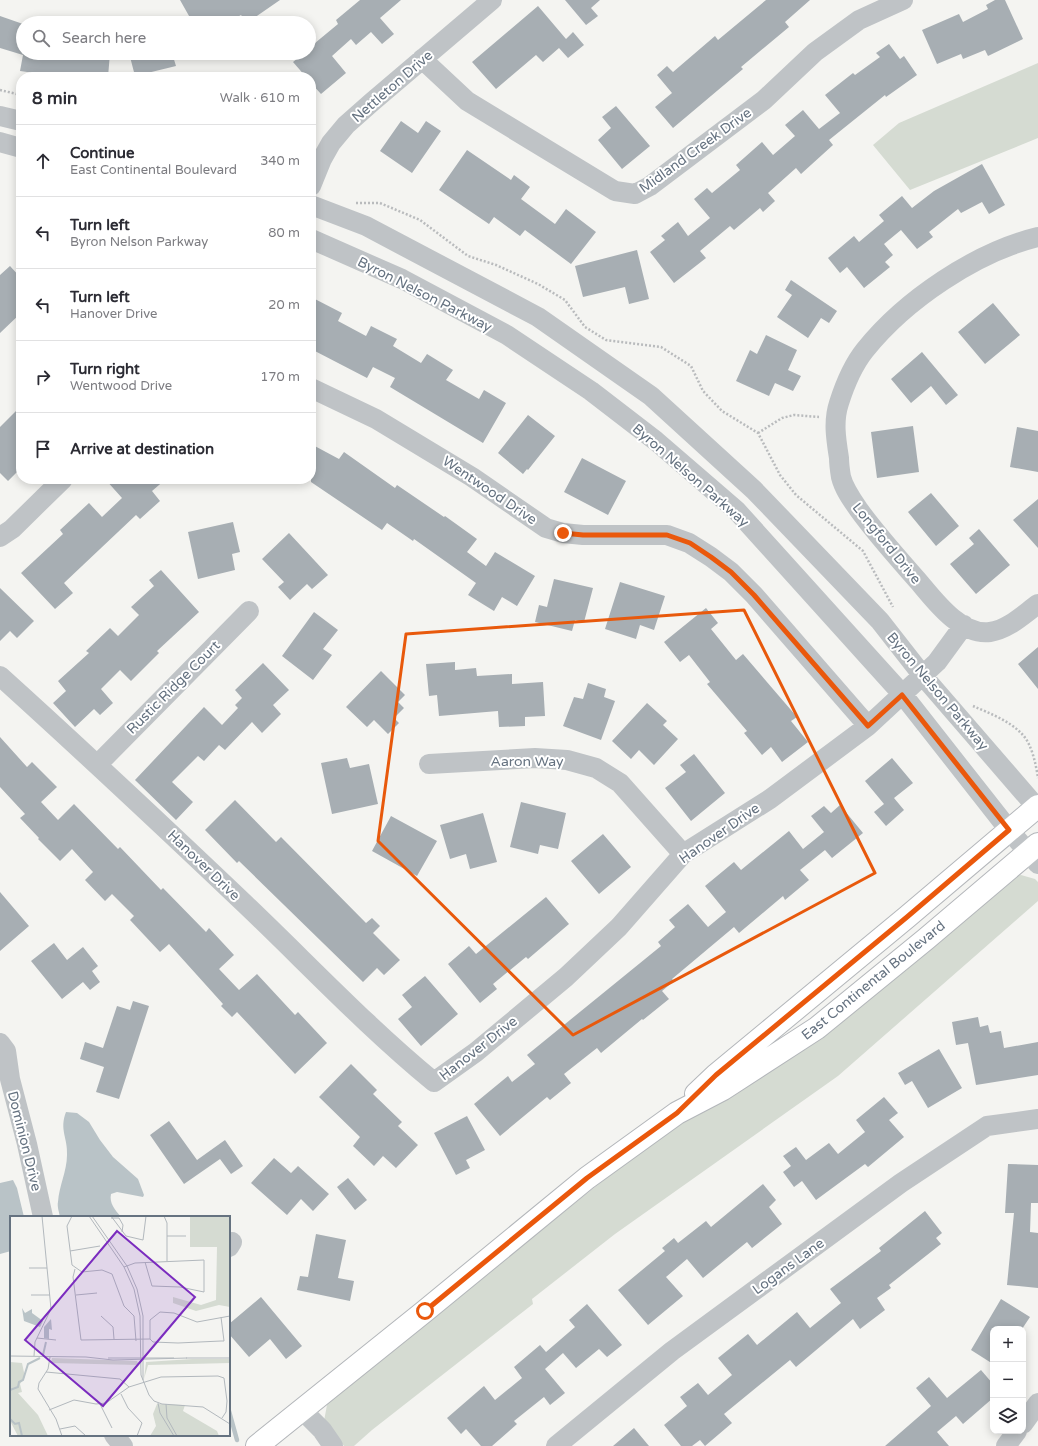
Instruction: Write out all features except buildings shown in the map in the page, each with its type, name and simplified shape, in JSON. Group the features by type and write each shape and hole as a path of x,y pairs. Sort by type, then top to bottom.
{"main road":[{"name":"East Continental Boulevard","path":"677,1113 716,1075 1037,807"},
{"name":"East Continental Boulevard","path":"257,1446 419,1316 587,1178 677,1113 723,1089 817,1028 1035,853"}],"street":[{"name":"Nettleton Drive","path":"316,174 331,143 346,125 492,0"},
{"name":"Midland Creek Drive","path":"422,59 467,101 615,191 635,194 650,186 764,100 815,52 859,20 903,0"},
{"path":"0,116 16,120"},
{"path":"0,142 16,147"},
{"name":"Byron Nelson Parkway","path":"316,207 366,226 538,317 651,396 754,490 880,621 923,676 1037,807"},
{"name":"Longford Drive","path":"1038,237 1018,242 980,258 907,307 884,329 865,351 850,374 838,404 835,426 841,477 849,495 870,525 940,606 955,620 976,631 990,632 1008,626 1038,604"},
{"name":"Byron Nelson Parkway","path":"316,241 402,279 507,335 590,391 656,441 736,510 902,695 1009,830 1035,853"},
{"name":"Wentwood Drive","path":"316,390 376,419 472,477 546,528 563,533 583,535 667,535 690,543 726,568 754,595 868,726"},
{"path":"0,536 12,529 58,484"},
{"name":"Rustic Ridge Court","path":"98,764 249,611"},
{"name":"Hanover Drive","path":"0,676 98,764 354,1010 407,1060 434,1082 476,1052 566,977 619,927 684,854 770,799 868,726 937,662 964,625"},
{"name":"Aaron Way","path":"429,764 535,758 567,760 596,768 620,783 684,854"},
{"name":"Dominion Drive","path":"0,1043 6,1051 10,1080 27,1144 43,1216"},
{"name":"Logans Lane","path":"556,1446 672,1352 901,1183 987,1126 1038,1119"},
{"path":"1026,1420 1038,1403"},
{"path":"302,1410 322,1430 333,1446"},
{"path":"1006,1446 1015,1434"},
{"path":"115,1436 123,1446"}],"path":[{"path":"0,90 16,94"},
{"path":"758,433 782,418 794,415 836,418"}],"highlighted area":[{"path":"744,610 875,873 573,1035 378,841 406,634"}],"shaded area":[{"path":"1038,63 1038,138 910,190 873,145 899,123"},
{"path":"1021,875 1035,879 1038,882 1038,901 838,1076 615,1234 532,1299 533,1304 372,1430 354,1446 344,1446 324,1421 327,1405 335,1395 660,1135 1012,877"},
{"path":"66,1112 77,1113 89,1122 113,1157 138,1179 144,1195 143,1197 117,1192 111,1194 112,1203 120,1216 60,1216 58,1204 67,1155 63,1124"},
{"path":"13,1180 17,1188 24,1216 10,1216 10,1251 0,1254 0,1183"}],"waterway":[{"path":"230,1415 237,1440"}],"route":[{"path":"425,1311 587,1178 677,1113 716,1075 907,917 1009,830 902,695 868,726 754,595 731,572 690,543 667,535 642,534 617,536 563,533"}]}
